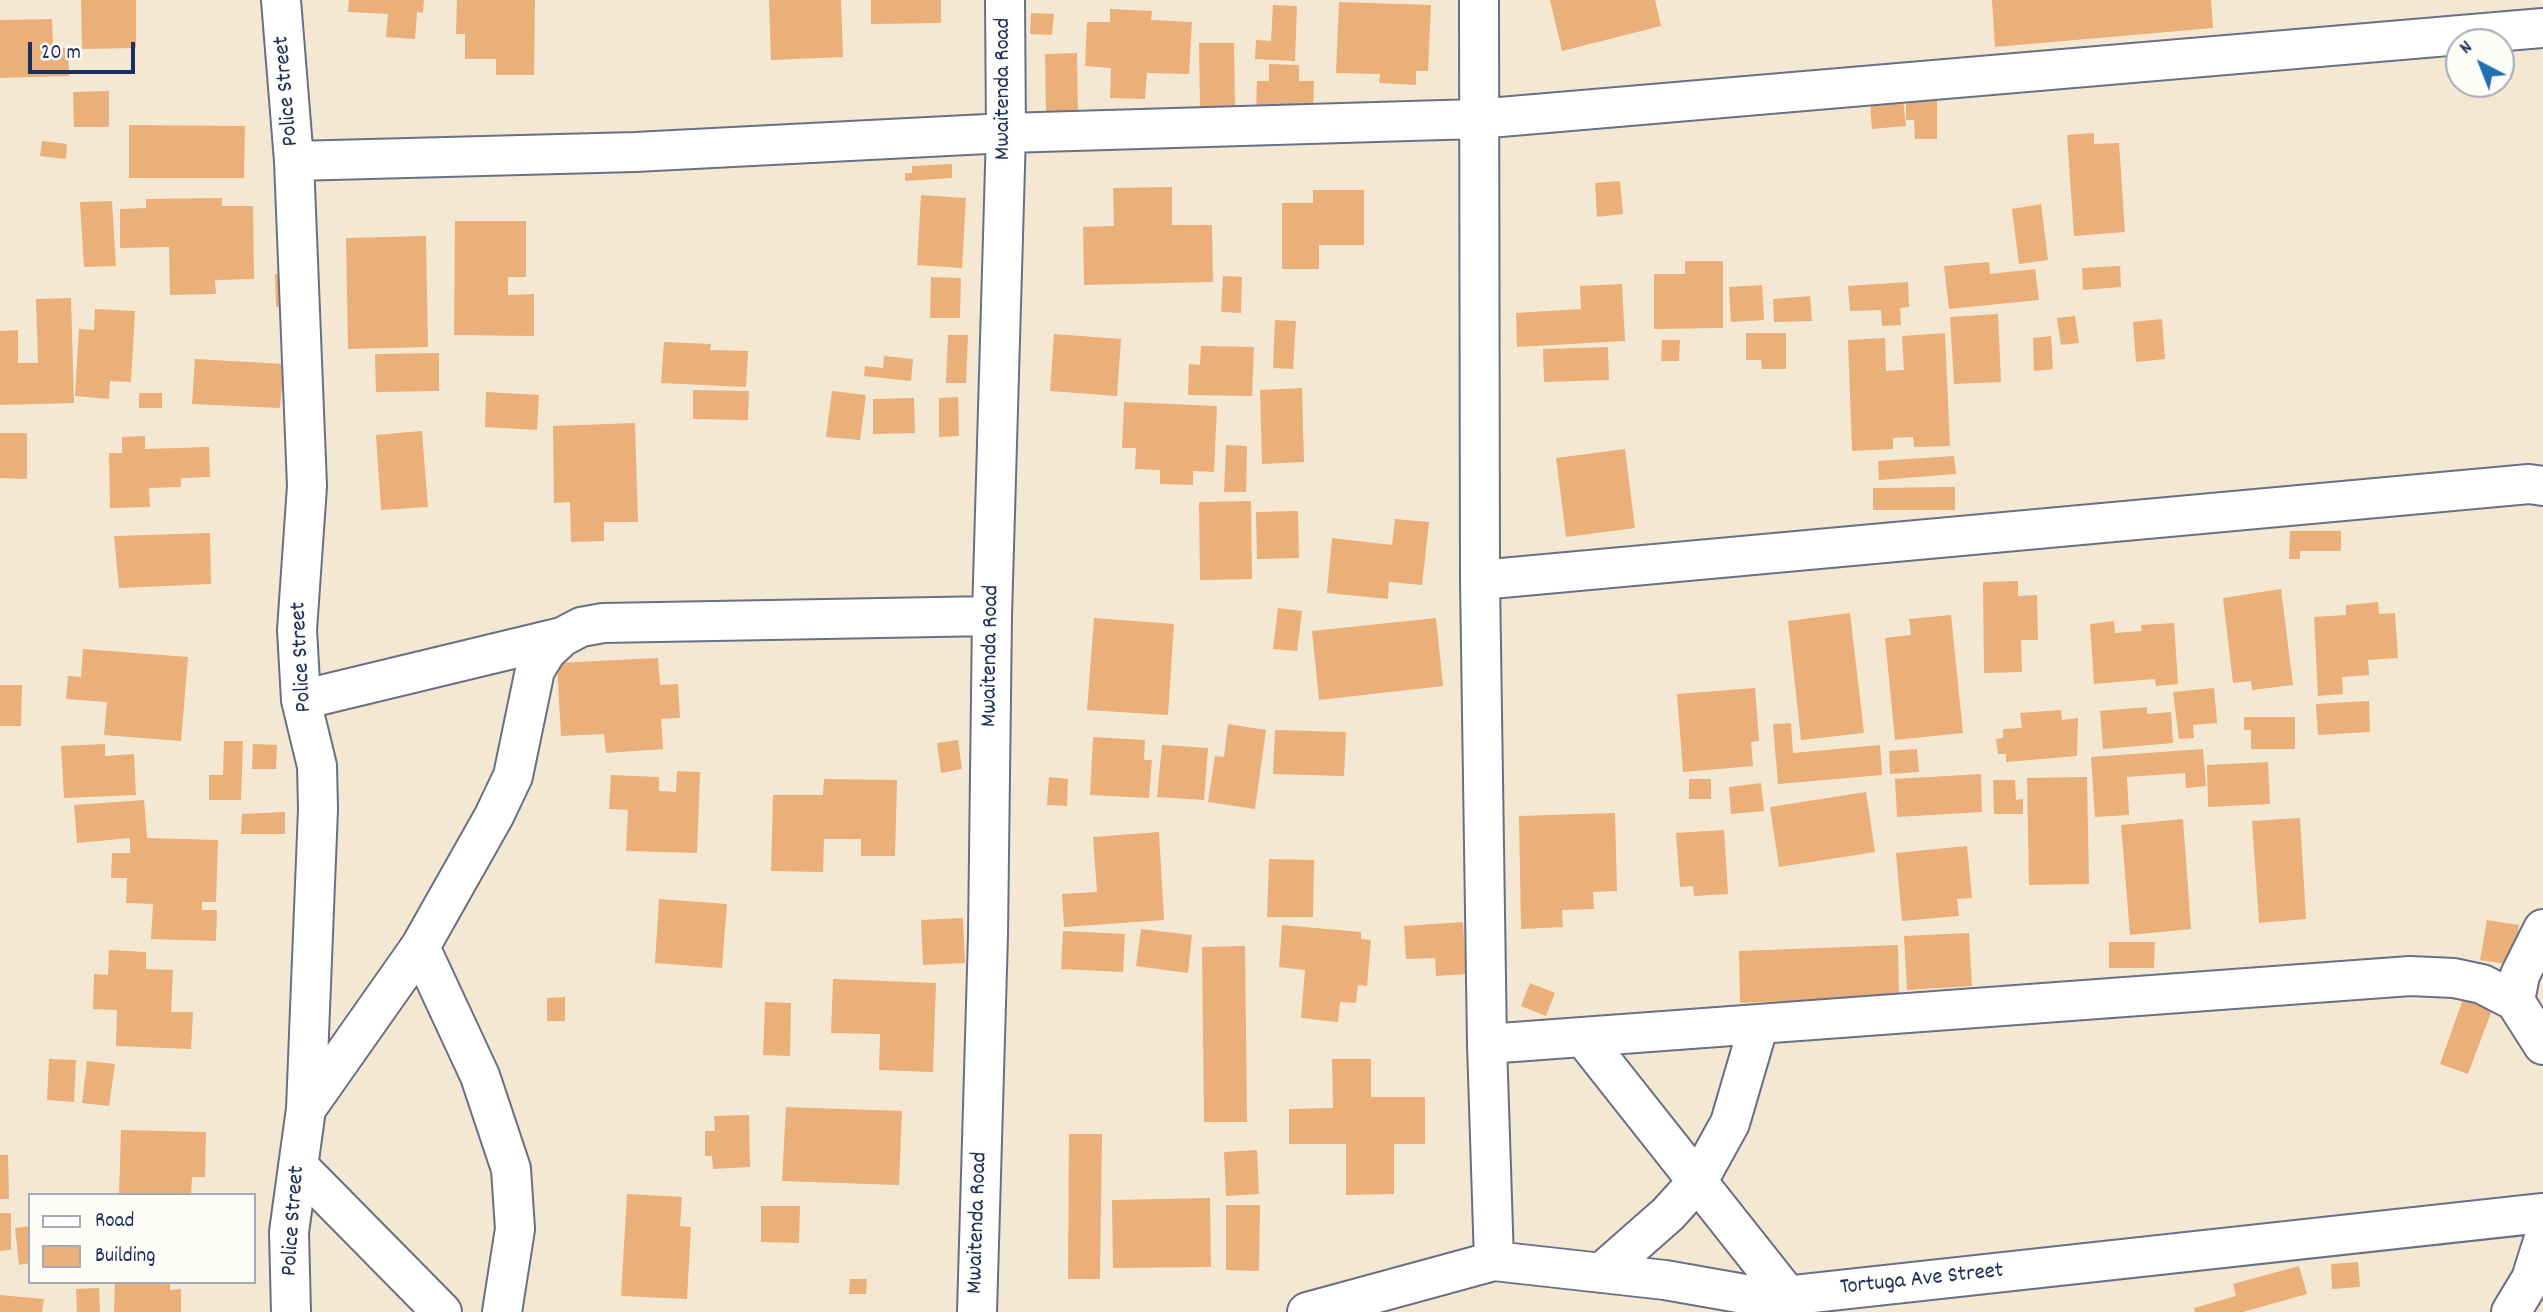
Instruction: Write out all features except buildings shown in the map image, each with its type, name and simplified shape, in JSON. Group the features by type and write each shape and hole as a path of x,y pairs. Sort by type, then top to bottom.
{"street":[{"name":"Police Street","path":"281,0 294,161 307,485 297,630 301,700 317,766 318,809 306,1109 289,1232 291,1312"},
{"name":"Mwaitenda Road","path":"976,1312 988,935 992,615 1006,133 1006,0"},
{"path":"1479,0 1477,120 1480,580 1487,1044 1494,1261"},
{"path":"294,161 635,152 1006,133 1477,120 2543,28"},
{"path":"1480,580 2529,484 2543,486"},
{"path":"301,700 562,637 581,627 603,623 992,615"},
{"path":"306,1109 420,947 513,776 535,670 546,652 562,637"},
{"path":"2515,1001 2519,975 2543,929"},
{"path":"420,947 480,1076 511,1169 515,1228 502,1312"},
{"path":"1487,1044 2410,976 2483,984 2515,1001 2543,1045"},
{"path":"1601,1273 1668,1214 1698,1181 1730,1123 1759,1024"},
{"path":"1583,1037 1698,1181 1806,1300"},
{"path":"298,1166 442,1312"},
{"name":"Tortuga Ave Street","path":"1307,1312 1494,1261 1665,1280 1767,1298 1806,1300 2543,1213"},
{"path":"2511,1312 2531,1279 2543,1241"}]}
